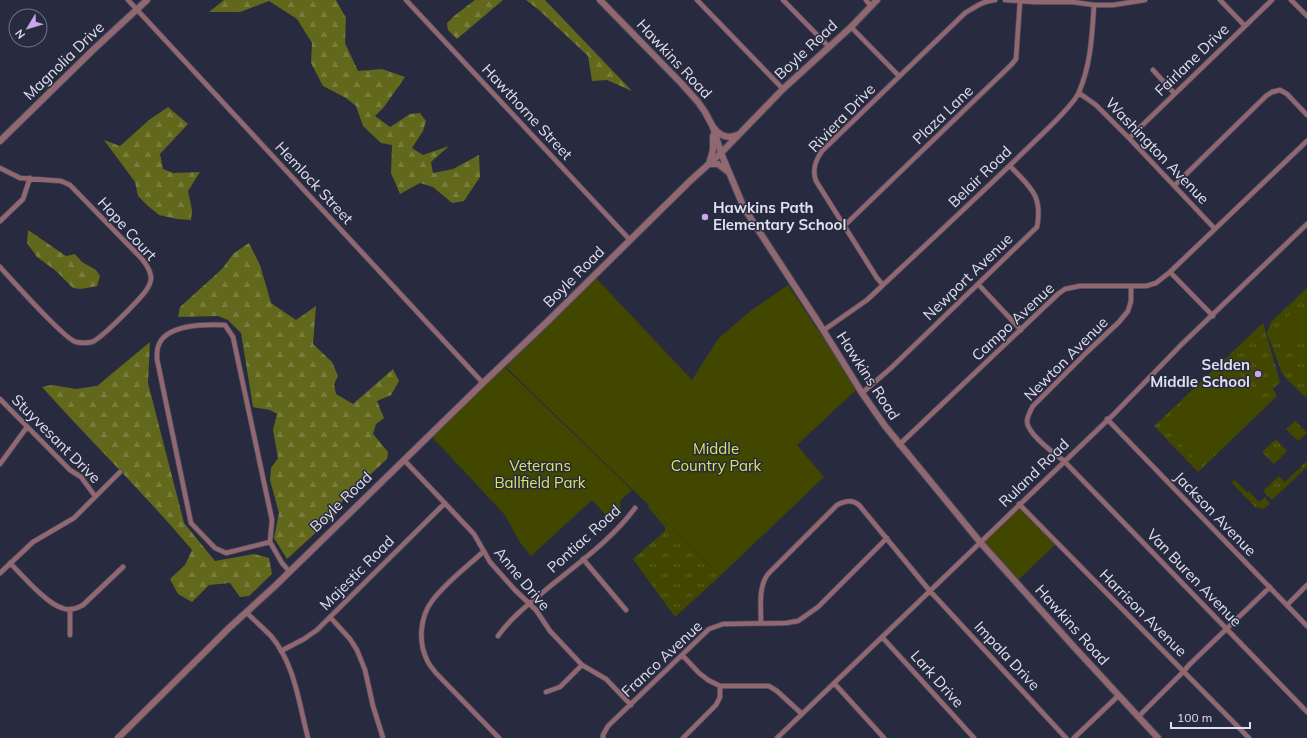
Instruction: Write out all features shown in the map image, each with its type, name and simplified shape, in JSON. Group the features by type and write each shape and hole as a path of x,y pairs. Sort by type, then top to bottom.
{"street":[{"name":"Hemlock Street","path":"128,0 483,383"},
{"name":"Magnolia Drive","path":"0,141 94,49 147,0"},
{"name":"Hawthorne Street","path":"406,0 630,240"},
{"name":"Hawkins Road","path":"600,0 698,102 705,112 713,127 721,153 744,208 824,330 862,393 899,445 980,542 1118,696 1158,738"},
{"path":"697,0 783,90"},
{"path":"782,0 829,47"},
{"path":"866,0 871,6"},
{"name":"Boyle Road","path":"118,738 246,612 721,153 783,90 851,27 877,0"},
{"name":"Riviera Drive","path":"883,285 843,227 816,181 814,176 815,163 822,151 965,13 977,5 995,0"},
{"path":"1005,0 1072,2 1094,5 1120,4 1145,0"},
{"path":"1220,0 1244,26"},
{"name":"Fairlane Drive","path":"1129,138 1272,0"},
{"path":"1291,0 1307,16"},
{"name":"Plaza Lane","path":"843,227 1016,59 1020,1"},
{"name":"Belair Road","path":"824,330 867,300 1010,166 1065,110 1079,93 1090,58 1094,5"},
{"path":"851,27 899,76"},
{"path":"1153,70 1174,93"},
{"path":"1175,185 1266,96 1272,92 1280,90 1287,94 1307,115"},
{"name":"Washington Avenue","path":"1079,93 1096,105 1175,185 1215,229"},
{"path":"713,127 722,135 728,137 739,134"},
{"path":"713,127 713,150 709,164 718,164 730,174"},
{"name":"Campo Avenue","path":"899,445 1058,294 1065,289 1080,286 1146,286 1156,283 1170,272 1307,141"},
{"name":"Newport Avenue","path":"862,393 891,368 1037,226 1039,213 1037,200 1031,188 1010,166"},
{"name":"Hope Court","path":"0,168 20,178 61,181 70,185 142,259 150,273 150,283 146,292 101,336 91,342 79,343 70,339 58,328 0,268"},
{"path":"0,221 23,198 30,178"},
{"name":"Ruland Road","path":"777,738 929,590 1107,419 1114,414 1182,344 1307,224"},
{"path":"1170,272 1212,316"},
{"path":"978,284 1021,330"},
{"name":"Newton Avenue","path":"1064,461 1044,445 1031,430 1027,423 1028,414 1033,406 1119,322 1128,311 1131,301 1131,286"},
{"path":"270,542 226,553 215,548 191,523 157,359 158,346 167,334 176,329 210,324 225,325 233,337 272,520 270,542 282,563 289,571"},
{"name":"Stuyvesant Drive","path":"0,399 70,470 81,478 95,496"},
{"name":"Jackson Avenue","path":"1107,419 1307,626"},
{"path":"0,464 27,427"},
{"name":"Anne Drive","path":"404,460 460,517 474,534 494,568 536,610 550,631 582,666 606,679 631,705"},
{"name":"Van Buren Avenue","path":"1064,461 1307,712"},
{"path":"0,572 34,542 74,518 120,472"},
{"name":"Impala Drive","path":"761,624 763,580 772,569 837,505 844,501 855,502 887,538 929,590 1066,738"},
{"name":"Majestic Road","path":"281,651 304,639 317,630 445,503"},
{"name":"Harrison Avenue","path":"1019,504 1249,738"},
{"name":"Pontiac Road","path":"498,636 506,624 529,603 623,524 635,508"},
{"name":"Franco Avenue","path":"604,738 603,735 608,726 683,656 709,629 723,624 786,623 798,621 811,613 887,538"},
{"path":"484,551 431,602 423,622 421,634 422,645 427,661 436,673 499,738"},
{"path":"583,559 626,610"},
{"path":"10,563 38,591 62,609 77,608 83,605 123,567"},
{"path":"1287,606 1307,585"},
{"path":"1138,717 1189,665 1270,587"},
{"path":"70,609 70,635"},
{"path":"246,612 271,637 281,651 290,668 308,738"},
{"path":"330,617 350,639 357,650 365,670 373,706 384,738"},
{"name":"Lark Drive","path":"882,637 974,738"},
{"path":"683,656 699,673 708,680 720,686 769,686 777,691 802,714"},
{"path":"546,692 560,687 582,666"},
{"path":"834,683 884,738"},
{"path":"683,738 716,705 720,697 720,686"},
{"path":"1074,738 1118,696"}],"green space":[{"path":"224,0 336,0 346,18 345,43 358,71 382,69 405,77 384,107 375,116 390,127 410,114 420,113 426,121 423,131 412,148 423,155 449,146 431,162 433,173 453,169 479,155 480,177 464,201 452,203 433,187 420,183 400,194 391,173 392,145 381,143 363,126 356,106 346,98 323,86 311,63 312,43 297,19 269,1 240,12 209,12"},
{"path":"475,0 503,0 457,39 448,30 447,23"},
{"path":"526,0 545,0 632,91 607,80 592,81 588,56 539,10"},
{"path":"168,107 188,124 160,154 163,169 173,173 200,172 188,191 192,210 191,220 159,215 148,206 138,196 135,182 104,140 120,146 149,120"},
{"path":"28,230 66,256 75,254 82,262 96,270 100,276 97,286 81,289 73,288 56,271 37,257 27,243"},
{"path":"249,243 260,265 271,303 296,320 316,306 313,344 332,362 338,376 334,384 336,394 353,404 393,369 399,381 391,395 377,401 384,418 376,424 373,434 388,452 387,459 343,500 334,516 287,559 274,538 279,513 270,480 271,468 278,458 273,430 277,414 270,410 253,407 241,333 228,320 218,316 178,317 180,307 222,269 234,253"},
{"name":"Middle Country Park","path":"595,277 692,380 718,339 749,312 788,285 857,389 797,445 824,477 720,576 506,367"},
{"path":"1307,288 1307,395 1305,397 1283,375 1267,333 1271,322"},
{"path":"1291,313 1294,313 1302,319 1307,331 1302,339 1293,344 1279,332 1277,328"},
{"path":"1263,323 1280,382 1273,389 1277,396 1198,472 1154,426"},
{"path":"150,342 148,383 184,523 215,561 254,554 269,558 272,574 249,596 240,597 230,583 209,585 192,602 178,594 170,579 185,565 192,550 155,508 42,387 52,385 76,389 97,386"},
{"path":"1226,360 1264,400 1199,463 1161,424"},
{"name":"Veterans Ballfield Park","path":"503,366 632,490 620,501 621,514 612,522 592,500 531,556 519,541 505,515 432,437"},
{"path":"1295,421 1307,433 1298,441 1286,429"},
{"path":"1276,439 1287,451 1274,464 1262,452"},
{"path":"1307,461 1307,467 1272,500 1263,491 1279,476 1285,482"},
{"path":"1234,479 1247,492 1249,491 1259,502 1265,497 1270,504 1263,509 1255,507 1232,483"},
{"path":"1019,504 1057,543 1016,582 980,542"},
{"path":"650,506 720,576 675,617 633,559 665,531 665,527 648,507"}],"place":[{"name":"Hawkins Path Elementary School","path":"705,217"},
{"name":"Selden Middle School","path":"1258,374"}]}
